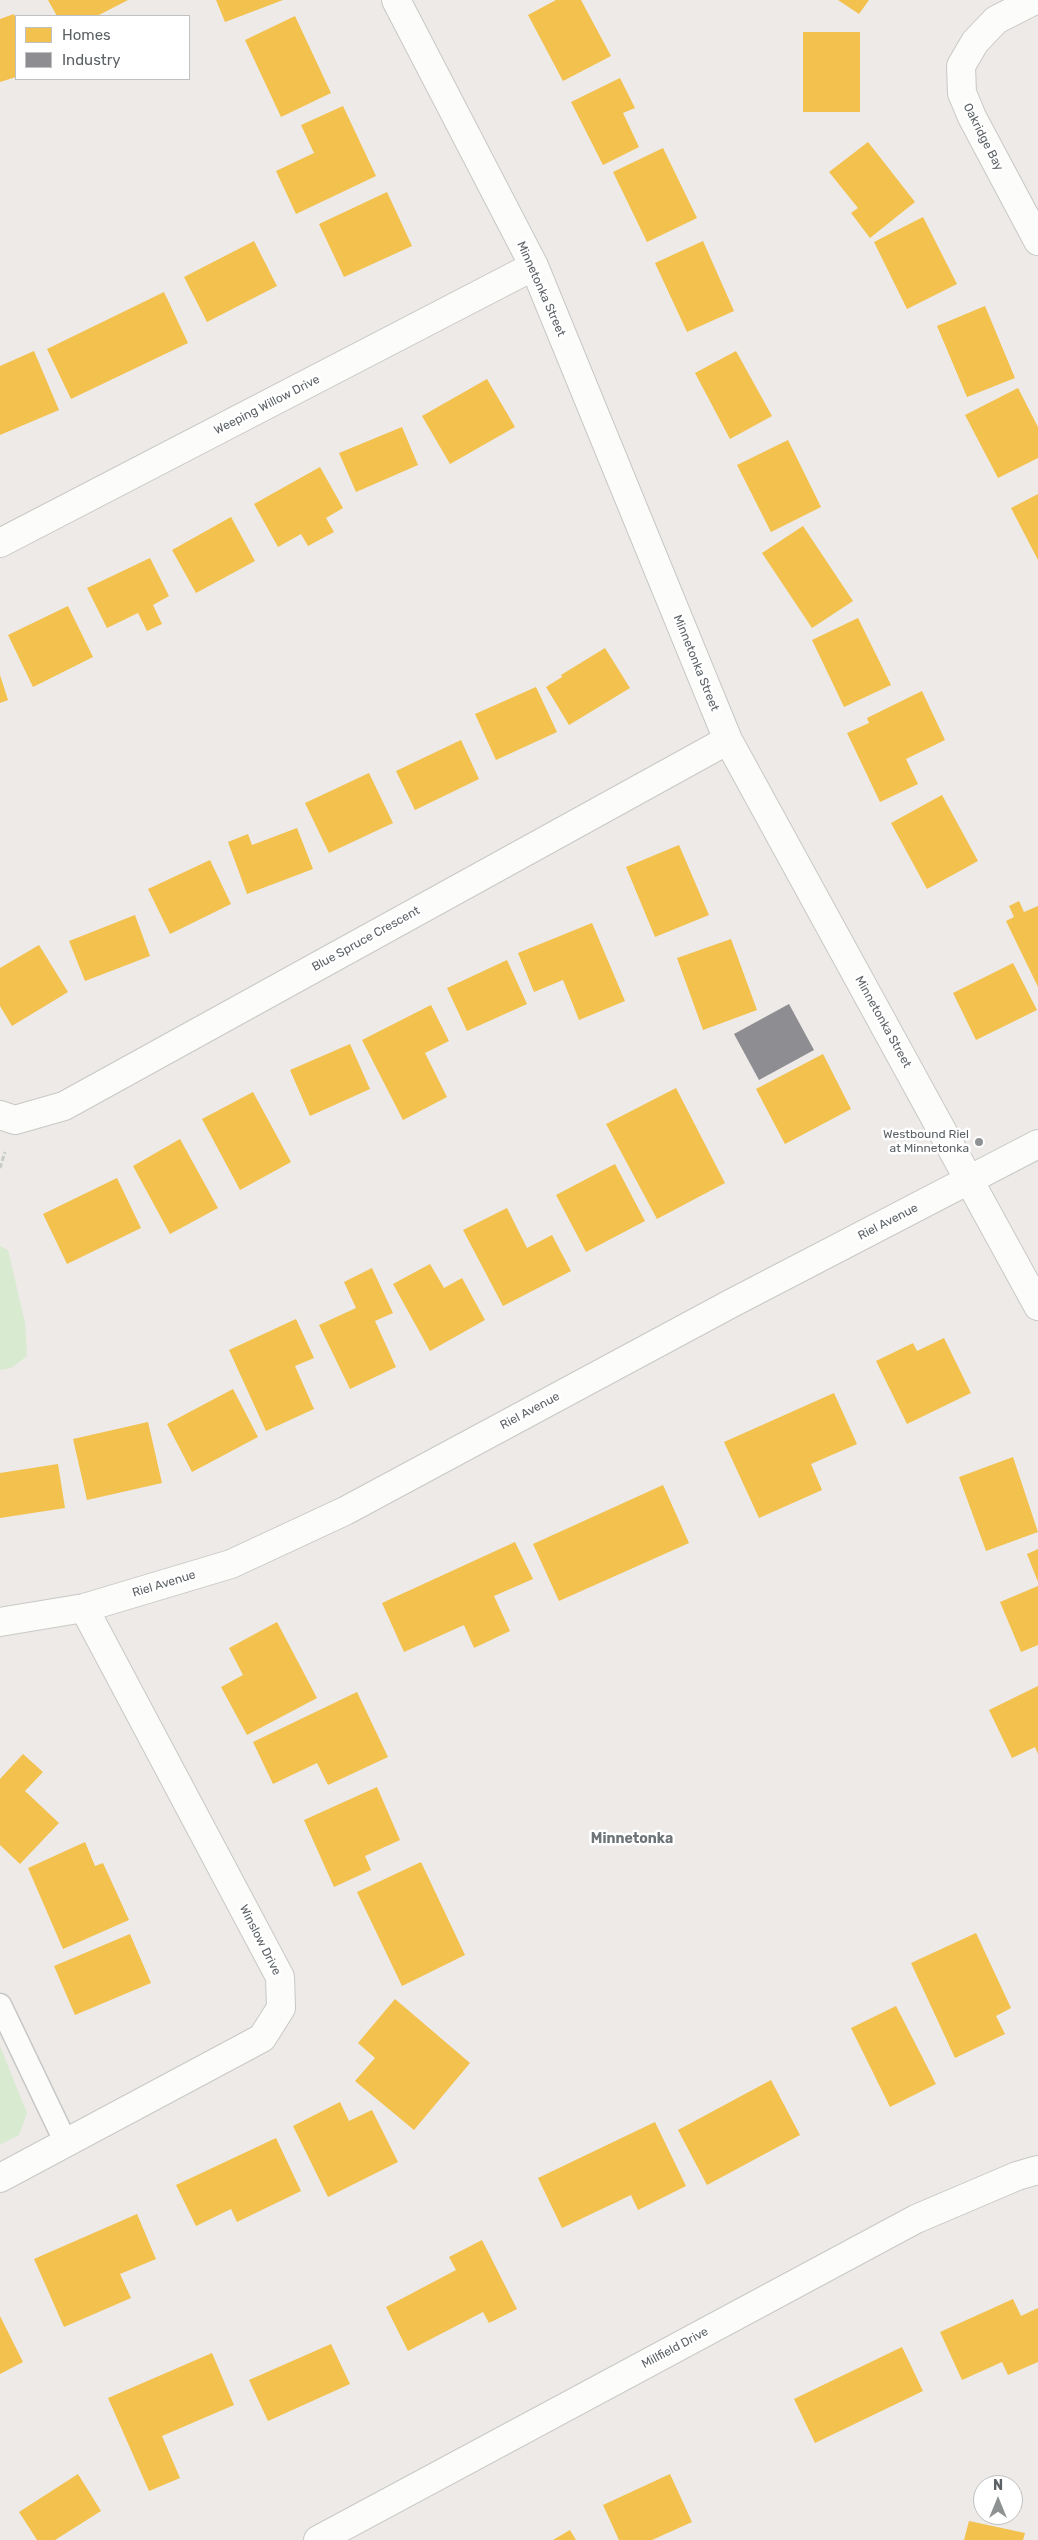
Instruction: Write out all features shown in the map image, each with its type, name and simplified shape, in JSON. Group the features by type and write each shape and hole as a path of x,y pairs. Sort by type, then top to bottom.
{"street":[{"name":"Minnetonka Street","path":"396,0 534,266 728,740 1038,1306"},
{"name":"Oakridge Bay","path":"1035,0 996,20 975,42 961,66 962,93 965,101 1038,241"},
{"name":"Weeping Willow Drive","path":"0,543 534,266"},
{"name":"Blue Spruce Crescent","path":"0,1115 14,1120 64,1106 728,740"},
{"name":"Riel Avenue","path":"0,1622 84,1608 230,1564 345,1510 732,1303 1038,1144"},
{"name":"Winslow Drive","path":"0,2178 262,2038 281,2008 280,1977 84,1608"},
{"name":"Millfield Drive","path":"318,2540 916,2219 1017,2176 1038,2170"}],"lane":[{"path":"0,2005 66,2143"}],"green space":[{"path":"0,1246 8,1250 25,1323 27,1356 11,1368 0,1370"},
{"path":"0,2046 27,2113 19,2135 0,2145"}],"building: Homes":[{"path":"48,0 128,0 99,15 56,15"},
{"path":"216,0 283,0 225,22"},
{"path":"556,0 581,0 611,56 563,81 528,15"},
{"path":"838,0 869,0 859,14"},
{"path":"14,14 15,18 15,77 0,82 0,19"},
{"path":"295,16 331,93 281,117 245,40"},
{"path":"803,32 860,32 860,112 803,112"},
{"path":"620,78 635,108 623,113 639,147 603,165 571,102"},
{"path":"343,106 376,176 296,214 276,171 314,153 301,125"},
{"path":"868,142 915,202 870,238 851,213 858,208 829,172"},
{"path":"663,148 697,218 647,242 613,172"},
{"path":"387,192 412,246 344,277 319,224"},
{"path":"923,217 957,284 907,309 874,242"},
{"path":"254,241 277,286 207,322 184,277"},
{"path":"703,241 734,311 687,332 655,263"},
{"path":"164,292 188,343 71,399 47,349"},
{"path":"985,306 1015,378 967,397 937,326"},
{"path":"34,351 59,410 0,435 0,366"},
{"path":"736,351 772,416 730,439 695,373"},
{"path":"487,379 515,427 450,464 422,416"},
{"path":"1018,388 1038,427 1038,458 998,478 965,415"},
{"path":"402,427 418,465 356,492 339,453"},
{"path":"788,440 821,507 771,532 737,465"},
{"path":"320,467 343,508 326,518 334,532 308,546 301,534 278,547 254,504"},
{"path":"1038,494 1038,560 1011,508"},
{"path":"231,517 255,561 196,593 172,550"},
{"path":"803,526 853,601 812,628 762,553"},
{"path":"150,558 169,596 153,605 162,624 147,631 138,613 107,628 87,588"},
{"path":"68,606 93,657 33,687 8,635"},
{"path":"858,618 891,685 844,707 812,640"},
{"path":"605,648 630,688 569,725 546,687 562,677 561,675"},
{"path":"0,675 8,700 0,703"},
{"path":"536,687 557,732 496,760 475,714"},
{"path":"922,691 945,740 906,759 918,784 880,802 847,733 869,723 867,718"},
{"path":"461,740 479,779 415,810 396,771"},
{"path":"369,773 393,823 329,853 305,803"},
{"path":"942,795 978,861 927,889 891,823"},
{"path":"297,828 313,869 247,894 228,842 248,834 252,845"},
{"path":"679,845 709,915 655,937 626,867"},
{"path":"210,860 231,904 170,934 148,889"},
{"path":"1019,901 1024,912 1038,906 1038,987 1006,921 1014,917 1009,906"},
{"path":"135,915 150,956 85,981 69,941"},
{"path":"592,923 625,1001 579,1020 563,980 534,992 518,953"},
{"path":"731,939 757,1010 703,1030 677,958"},
{"path":"39,945 68,992 12,1026 0,1006 0,968"},
{"path":"507,960 527,1004 467,1031 447,988"},
{"path":"1013,963 1037,1010 976,1040 953,993"},
{"path":"431,1005 449,1041 425,1053 447,1097 403,1120 362,1040"},
{"path":"350,1044 370,1089 310,1116 290,1070"},
{"path":"823,1054 851,1109 785,1144 756,1089"},
{"path":"676,1088 725,1183 657,1219 606,1124"},
{"path":"253,1092 291,1162 240,1190 202,1119"},
{"path":"180,1139 218,1208 170,1234 133,1166"},
{"path":"615,1164 645,1221 586,1252 556,1195"},
{"path":"117,1178 141,1228 67,1264 43,1214"},
{"path":"507,1208 527,1248 552,1235 571,1271 503,1306 463,1230"},
{"path":"430,1264 444,1288 462,1278 485,1320 430,1351 393,1284"},
{"path":"372,1268 393,1313 375,1321 396,1367 350,1389 319,1325 356,1308 344,1282"},
{"path":"296,1319 314,1358 295,1366 314,1409 266,1431 229,1350"},
{"path":"944,1338 971,1393 907,1424 876,1361 913,1343 917,1351"},
{"path":"233,1389 258,1437 192,1472 167,1424"},
{"path":"834,1393 857,1444 811,1464 822,1490 759,1518 724,1442"},
{"path":"148,1422 162,1483 87,1500 73,1439"},
{"path":"1013,1457 1038,1532 986,1551 959,1477"},
{"path":"58,1464 65,1508 0,1518 0,1473"},
{"path":"663,1485 689,1543 559,1601 533,1544"},
{"path":"515,1542 533,1579 494,1596 510,1631 474,1648 464,1625 404,1652 382,1603"},
{"path":"1038,1549 1038,1582 1027,1554"},
{"path":"1038,1586 1038,1645 1021,1652 1000,1602"},
{"path":"277,1622 317,1698 247,1735 221,1687 243,1675 229,1648"},
{"path":"1038,1686 1038,1754 1035,1747 1012,1758 989,1710"},
{"path":"357,1692 388,1757 328,1785 317,1763 273,1784 253,1742"},
{"path":"23,1754 43,1772 25,1791 59,1823 20,1864 0,1845 0,1779"},
{"path":"377,1787 400,1840 365,1856 371,1870 334,1887 304,1820"},
{"path":"85,1842 95,1866 103,1863 129,1920 63,1949 28,1868"},
{"path":"421,1862 465,1955 402,1986 357,1892"},
{"path":"976,1933 1011,2008 996,2016 1005,2034 955,2058 911,1963"},
{"path":"130,1934 151,1983 75,2015 54,1966"},
{"path":"395,1999 470,2063 414,2130 355,2081 375,2058 358,2043"},
{"path":"896,2006 936,2084 890,2107 851,2028"},
{"path":"771,2080 800,2135 707,2185 678,2130"},
{"path":"340,2102 349,2121 372,2110 398,2162 328,2197 293,2126"},
{"path":"655,2122 686,2186 638,2210 631,2195 562,2228 538,2178"},
{"path":"276,2138 301,2191 237,2222 231,2209 196,2226 176,2185"},
{"path":"137,2214 156,2259 120,2274 131,2298 64,2327 34,2259"},
{"path":"482,2240 517,2309 489,2323 483,2312 408,2351 386,2307 456,2270 449,2257"},
{"path":"1013,2299 1021,2316 1038,2308 1038,2362 1008,2375 1002,2362 962,2380 940,2332"},
{"path":"0,2316 23,2362 0,2374"},
{"path":"331,2344 350,2384 268,2421 249,2380"},
{"path":"902,2347 923,2391 815,2443 794,2399"},
{"path":"212,2353 234,2405 162,2436 180,2478 149,2491 108,2398"},
{"path":"78,2474 101,2511 55,2540 37,2540 19,2512"},
{"path":"670,2474 692,2522 652,2540 619,2540 603,2505"},
{"path":"969,2521 973,2522 973,2525 988,2525 1025,2533 1023,2540 964,2540"},
{"path":"570,2530 576,2540 553,2540"}],"building: Industry":[{"path":"789,1004 814,1050 759,1080 734,1034"}],"place":[{"name":"Westbound Riel at Minnetonka","path":"979,1142"}],"district":[{"name":"Minnetonka","path":"632,1839"}]}
